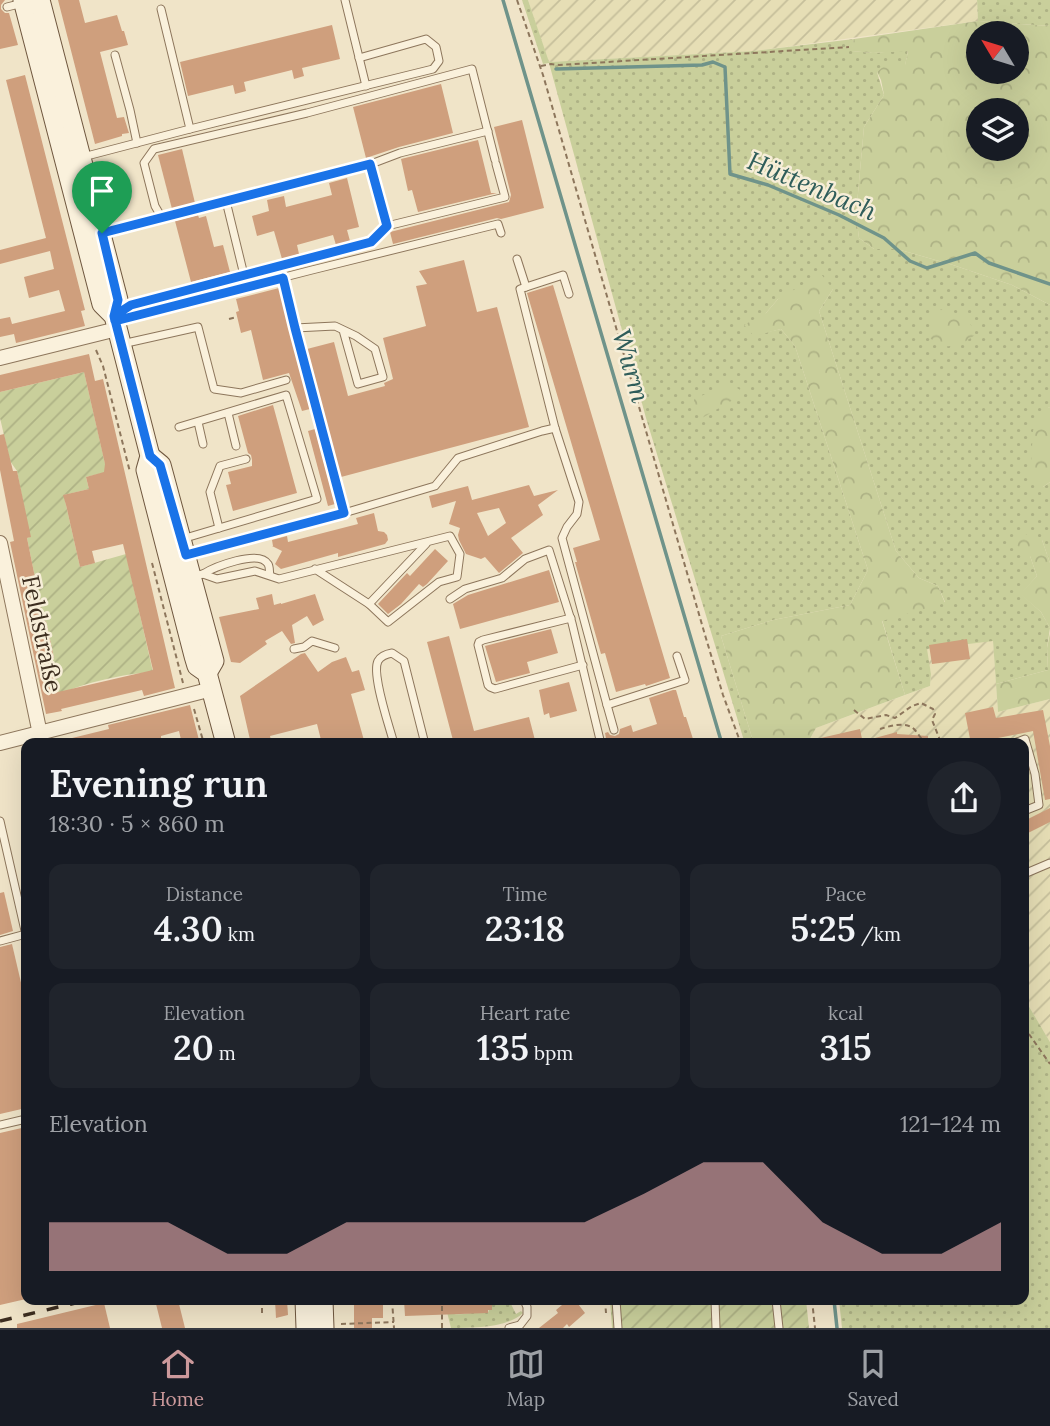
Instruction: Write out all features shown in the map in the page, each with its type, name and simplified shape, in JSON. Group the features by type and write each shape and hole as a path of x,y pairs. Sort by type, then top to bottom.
{"main road":[{"path":"23,2 82,158 118,300 117,327 150,456 146,470 197,666 209,681 224,738"},
{"path":"23,2 102,304 117,327"},
{"path":"150,456 160,465 184,547 197,575 214,661 209,681"},
{"path":"305,1305 306,1328"},
{"path":"324,1305 330,1326"}],"street":[{"path":"0,358 117,327"},
{"name":"Feldstraße","path":"0,543 40,734"},
{"path":"22,738 209,681"},
{"path":"0,743 21,738"}],"lane":[{"path":"345,0 366,86"},
{"path":"161,9 190,129"},
{"path":"82,158 433,69 439,61 436,47 426,39 359,58"},
{"path":"115,55 137,143"},
{"path":"117,327 131,305 371,242 387,226 505,197 472,69 307,113 153,149 144,163 155,206 162,218"},
{"path":"102,233 488,131"},
{"path":"370,164 387,226"},
{"path":"226,201 244,275"},
{"path":"117,327 283,278 498,224 501,233"},
{"path":"517,259 526,287"},
{"path":"569,294 563,275 520,289 555,428 579,502 577,514 562,538 614,730"},
{"path":"283,278 344,513"},
{"path":"295,328 335,326 356,336 375,348 383,377 358,384 343,330"},
{"path":"117,327 198,327 215,389 241,393 286,380"},
{"path":"179,427 286,396 317,499 219,528 184,547"},
{"path":"228,413 236,446"},
{"path":"198,422 204,444"},
{"path":"184,547 344,513 435,486 458,458 555,428"},
{"path":"219,528 210,492 220,466 246,459"},
{"path":"197,575 217,579 254,571 279,579 315,569 450,536 460,554 457,577 439,582 388,622 369,604 315,569"},
{"path":"369,604 428,542"},
{"path":"450,599 465,589 502,578 525,559 549,550 583,665 600,738"},
{"path":"197,575 217,566 250,558 262,559 268,564 270,575"},
{"path":"570,618 479,642 488,685 495,689 583,665"},
{"path":"294,649 304,647 312,641 335,648"},
{"path":"392,738 376,669 381,657 392,653 404,661 423,738"},
{"path":"607,705 685,680 677,656"},
{"path":"1029,754 1039,804 1029,809"},
{"path":"0,821 21,912"},
{"path":"1029,872 1050,863"},
{"path":"0,941 21,935"},
{"path":"0,1125 21,1120"},
{"path":"509,1328 520,1325 527,1316 526,1305"},
{"path":"616,1305 618,1328"},
{"path":"715,1305 716,1328"},
{"path":"776,1305 779,1328"}],"path":[{"path":"517,0 540,66 697,610 739,738"},
{"path":"540,66 849,47"},
{"path":"229,319 237,317"},
{"path":"854,710 865,719 886,715 895,718 912,705 921,703 933,709 935,714 932,720 939,738"},
{"path":"193,704 202,738"},
{"path":"880,729 896,724 908,726 921,738"},
{"path":"1029,1034 1050,1064"},
{"path":"262,1305 262,1313"},
{"path":"392,1305 394,1328"},
{"path":"442,1305 442,1328"},
{"path":"813,1305 815,1328"},
{"path":"330,1326 394,1322"}],"shaded area":[{"path":"528,0 977,0 978,21 754,51 548,62"},
{"path":"993,640 998,712 1050,699 1050,1042 1029,1006 1029,738 810,738 816,728 930,686 931,674 926,649"}],"green space":[{"path":"522,0 528,0 549,62 754,51 854,39 852,51 873,53 908,50 905,66 877,72 884,95 864,127 856,215 859,238 874,249 897,249 1012,285 1050,305 1050,408 1048,407 1043,487 1050,482 1050,563 1042,540 1030,556 1037,576 1021,594 1041,612 1050,628 1048,670 996,684 993,641 927,649 930,686 905,695 882,620 945,602 938,586 919,578 896,551 819,311 833,289 778,299 766,313 754,335 781,329 795,346 868,570 850,605 773,620 721,636 752,738 743,738 646,418 549,63 543,64"},
{"path":"977,0 1050,0 1050,26 1029,25 1029,21 978,21"},
{"path":"966,23 966,84 1029,84 1029,25 1050,26 1050,305 1012,285 897,249 874,249 859,238 856,215 864,127 884,95 877,72 889,62 905,65 908,51 851,51 854,39"},
{"path":"821,274 833,289 819,311 896,551 919,578 938,586 945,603 882,621 905,695 816,728 810,738 752,738 721,636 773,620 850,605 868,570 795,346 781,329 754,336 744,325 766,313 778,299"},
{"path":"940,309 967,316 975,335 960,345 941,347 930,338 931,316"},
{"path":"84,372 107,472 86,477 89,489 64,495 80,567 126,554 153,672 105,679 58,695 51,658 54,657 27,538 30,537 17,471 10,461 0,418 0,392"},
{"path":"731,383 740,390 738,397 702,418 694,411 694,399"},
{"path":"1048,407 1050,482 1043,487 1030,480 1033,431 1038,414"},
{"path":"1020,532 1042,540 1050,563 1050,628 1041,612 1020,594 1037,576 1030,556 1016,545"},
{"path":"1050,633 1050,699 998,712 996,684 1048,670 1047,648"},
{"path":"1029,1006 1050,1042 1050,1328 842,1328 840,1305 1029,1305"},
{"path":"490,1305 512,1305 516,1314 521,1311 523,1313 500,1324 451,1328 447,1312 460,1314 481,1310 482,1313 488,1313"},
{"path":"610,1305 807,1305 809,1328 612,1328"}],"building":[{"path":"0,0 5,0 1,9 9,13 18,45 0,49"},
{"path":"58,0 79,0 85,23 117,15 128,45 100,52 117,118 124,117 129,133 95,144"},
{"path":"332,25 340,59 302,68 304,76 294,79 292,70 244,82 246,91 235,94 233,85 188,96 180,62"},
{"path":"25,75 85,310 81,311 85,326 16,343 14,334 0,337 0,319 10,317 12,324 65,311 59,290 29,298 24,277 54,269 50,251 0,264 0,250 46,238 6,80"},
{"path":"441,84 453,133 366,158 353,107"},
{"path":"522,120 544,208 393,244 390,232 509,202 511,195 494,127"},
{"path":"478,140 491,193 497,193 418,212 412,190 408,191 401,159"},
{"path":"182,149 195,203 172,209 158,155"},
{"path":"347,178 359,227 347,230 350,241 336,245 333,235 297,245 299,254 282,259 274,231 257,236 252,216 269,211 267,200 284,196 286,207 332,195 329,183"},
{"path":"198,215 199,218 206,216 214,247 223,245 230,272 191,282 175,221"},
{"path":"464,260 477,312 497,307 529,427 341,477 307,349 334,342 348,396 385,386 384,383 393,379 383,338 426,326 416,286 427,284 419,271"},
{"path":"553,285 670,678 616,692 605,653 601,654 573,548 600,540 527,293"},
{"path":"279,288 310,409 302,411 289,373 263,380 251,330 241,333 236,312 239,311 236,299"},
{"path":"89,354 95,381 103,379 175,688 144,696 142,690 46,714 10,542 14,541 0,470 0,435 4,434 13,471 17,471 31,537 27,538 54,658 51,658 58,692 153,670 123,544 92,551 95,563 80,567 63,495 89,489 86,477 104,472 105,464 84,372 0,392 0,375"},
{"path":"273,405 297,493 233,511 226,485 231,484 228,472 252,466 238,416"},
{"path":"315,429 335,504 328,506 308,431"},
{"path":"529,485 534,496 558,490 538,505 543,515 511,538 523,553 499,573 485,557 481,559 466,554 459,540 460,528 449,524 456,501 432,508 429,496 468,486 472,500","holes":["499,508 506,523 488,536 477,513"]},
{"path":"374,513 378,531 387,535 385,544 338,557 338,553 281,569 275,564 282,551 272,546 272,540 287,536 288,542 358,524 356,518"},
{"path":"435,549 448,561 427,584 423,587 419,584 388,614 378,604 407,573 410,576"},
{"path":"549,570 559,602 460,629 453,604 468,595"},
{"path":"272,594 274,605 315,594 324,620 313,626 307,616 292,625 295,643 291,644 282,631 265,641 267,644 240,663 231,662 219,617 259,609 256,598"},
{"path":"551,629 558,653 527,662 530,673 496,682 485,646"},
{"path":"449,636 474,731 529,717 534,738 452,738 427,642"},
{"path":"967,639 970,659 932,664 929,645"},
{"path":"305,653 318,672 332,662 346,657 352,672 359,670 365,690 351,694 363,738 320,738 317,724 270,738 250,738 240,696"},
{"path":"569,682 577,711 550,718 549,713 544,715 539,690"},
{"path":"676,690 693,738 606,738 605,733 615,736 620,729 631,725 633,732 657,724 649,698"},
{"path":"190,705 198,738 181,738 179,731 161,738 72,738 109,729 108,725"},
{"path":"993,707 996,718 1043,710 1050,746 1050,799 1045,800 1033,731 998,738 970,738 965,713"},
{"path":"860,729 862,738 821,738"},
{"path":"897,732 928,736 928,738 875,738"},
{"path":"1050,808 1050,822 1029,832 1029,818"},
{"path":"4,892 13,931 0,935 0,893"},
{"path":"12,944 21,983 21,1109 0,1114 0,947"},
{"path":"21,1128 21,1300 0,1305 0,1133"},
{"path":"104,1305 110,1328 17,1328 17,1324"},
{"path":"156,1305 179,1305 185,1328 162,1328"},
{"path":"275,1305 287,1305 288,1315 276,1318"},
{"path":"354,1305 383,1305 383,1318 372,1318 372,1328 354,1328"},
{"path":"404,1305 492,1305 492,1310 488,1310 488,1313 405,1316"},
{"path":"562,1305 579,1305 585,1313 569,1327 567,1324 563,1328 539,1328 558,1313 556,1310"}],"waterway":[{"name":"Wurm","path":"503,0 720,738"},
{"name":"Hüttenbach","path":"556,69 702,65 713,62 725,67 730,174 768,185 839,215 884,238 910,261 927,268 975,253 989,263 1050,284"},
{"name":"Wurm","path":"835,1305 837,1328"}],"railway":[{"path":"0,1321 67,1305"}],"route":[{"path":"102,233 118,300 114,316 139,415 150,456 160,465 186,555 344,513 283,278 115,321 114,316 131,305 371,242 387,226 370,164 102,233"}]}
